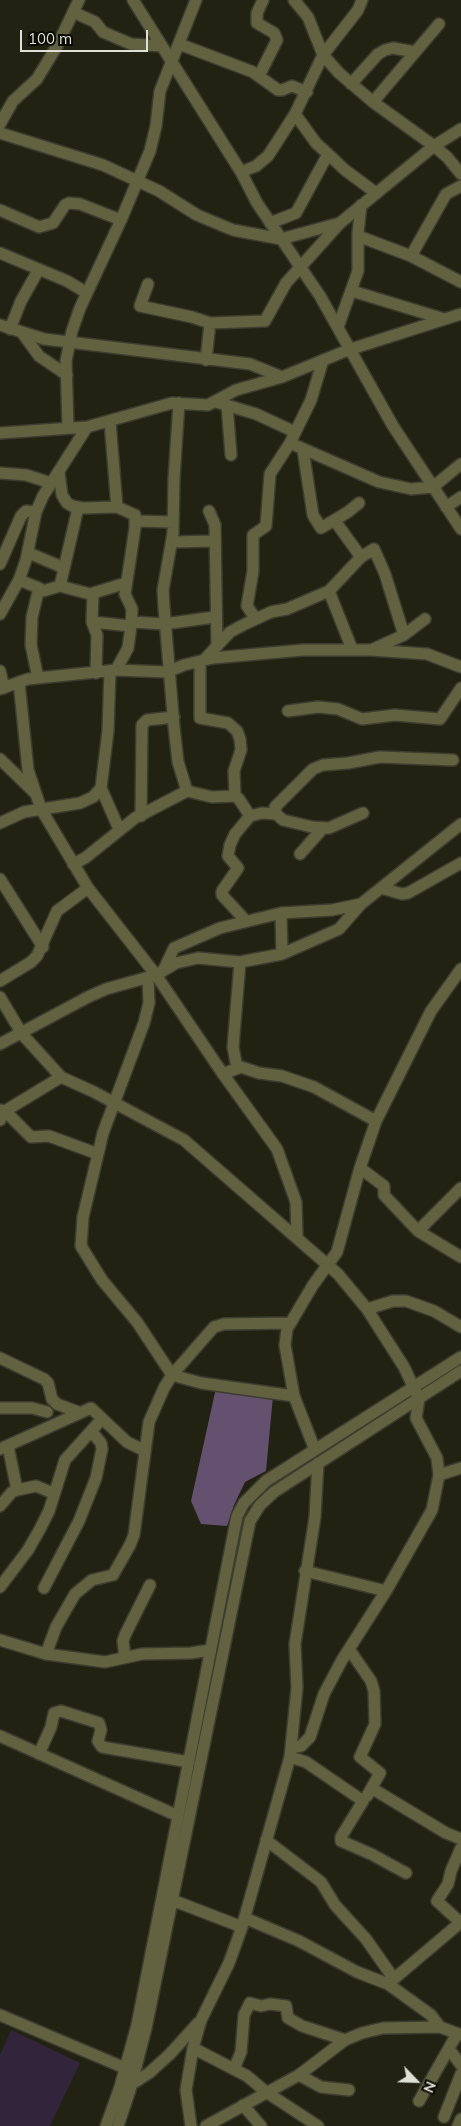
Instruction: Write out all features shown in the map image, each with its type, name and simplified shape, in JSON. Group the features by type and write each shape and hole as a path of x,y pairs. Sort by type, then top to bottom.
{"street":[{"path":"0,124 12,101 37,79 57,46 79,0"},
{"path":"132,0 241,172 270,223 300,266 338,328 348,350 393,426 461,529"},
{"path":"68,427 66,361 70,342 87,293 122,220 154,137 160,91 196,0"},
{"path":"259,76 277,40 274,33 257,23 257,13 263,0"},
{"path":"294,0 308,17 323,55 351,84 373,102 448,157 461,174"},
{"path":"241,172 263,161 295,114 323,55 358,10 362,0"},
{"path":"73,12 95,22 103,32 131,44 162,46"},
{"path":"373,102 439,24"},
{"path":"179,44 236,64 259,76 278,90 292,86 307,92"},
{"path":"351,84 378,54 385,50 393,48 415,52"},
{"path":"295,114 316,142 328,154 345,170 376,193"},
{"path":"148,284 140,306 192,316 210,322 265,321 279,293 300,266 340,223 434,146 461,129"},
{"path":"0,133 77,156 159,191 197,215 233,230 281,238 340,223"},
{"path":"270,223 296,213 328,154"},
{"path":"412,256 446,194 461,186"},
{"path":"0,210 39,227 53,223 65,205 69,203 80,204 122,220"},
{"path":"338,328 352,290 359,263 358,236 361,206"},
{"path":"358,236 412,256 461,282"},
{"path":"0,253 39,269 87,293"},
{"path":"39,269 5,327 44,339 250,364 282,377"},
{"path":"352,290 444,319"},
{"path":"0,433 87,427 179,403 204,405 216,402 236,390 282,377 348,350 461,314"},
{"path":"206,360 210,322"},
{"path":"23,334 39,356 67,375"},
{"path":"255,618 247,606 253,571 253,535 266,526 270,474 292,437 314,392 323,360"},
{"path":"216,402 256,414 292,437 303,450 388,485 411,489 433,487 461,464"},
{"path":"179,403 172,542 164,590 164,624 167,672 178,762 187,791"},
{"path":"227,405 231,455"},
{"path":"110,422 118,507"},
{"path":"0,614 19,580 29,554 36,512 51,483 87,427"},
{"path":"303,450 316,523 320,528 335,521 360,503"},
{"path":"0,473 26,476 51,483"},
{"path":"59,473 63,498 67,503 78,508 118,507 133,513 135,521 125,596 132,609 128,648 113,671 101,788 119,829"},
{"path":"446,507 461,498"},
{"path":"60,586 78,508"},
{"path":"0,564 21,516 26,511 36,512"},
{"path":"208,512 215,525 215,617 217,645"},
{"path":"135,521 173,522"},
{"path":"335,521 361,557"},
{"path":"172,542 214,542"},
{"path":"235,796 234,771 241,750 237,732 228,723 200,718 202,660 230,632 255,618 286,609 330,591 361,557 374,549 385,574 404,635"},
{"path":"29,554 64,568"},
{"path":"19,580 39,588 43,592 60,586 93,593 126,583"},
{"path":"38,678 31,645 32,617 39,588"},
{"path":"330,591 352,649"},
{"path":"93,593 92,622 97,634 96,673"},
{"path":"92,622 164,624 215,617"},
{"path":"370,650 404,635 424,618"},
{"path":"0,671 2,688 38,678 113,671 167,672 202,660 303,650 352,649 427,654 461,667"},
{"path":"19,682 28,770 41,809 88,888 156,974 223,1074 277,1149 296,1202 297,1236"},
{"path":"288,712 318,707 341,710 362,719 395,715 440,719 461,688"},
{"path":"142,816 142,725 147,720 174,717"},
{"path":"276,814 275,807 313,769 323,765 348,763 380,756 453,760"},
{"path":"0,759 35,794"},
{"path":"0,823 24,812 80,803 93,797 101,788"},
{"path":"73,864 97,849 119,829 187,791 212,797 235,796 250,816"},
{"path":"245,920 222,895 238,868 228,856 230,845 235,834 250,816 262,813 276,814 283,820 323,828 340,824 363,813"},
{"path":"0,1044 22,1034 88,997 115,986 156,974 176,963 198,958 240,962 282,954 339,929 361,904 461,824"},
{"path":"300,854 323,828"},
{"path":"381,888 402,894 408,893 461,863"},
{"path":"0,879 43,947"},
{"path":"0,981 31,962 43,947 57,911 88,888"},
{"path":"294,1396 201,1383 172,1375 138,1322 102,1280 81,1246 83,1217 98,1154 144,1023 156,974 174,948 220,928 245,920 281,913 347,908 361,904"},
{"path":"281,913 282,954"},
{"path":"237,1068 233,1047 240,962"},
{"path":"315,1450 294,1396 285,1345 289,1323 340,1245 360,1168 376,1121 431,1011 461,969"},
{"path":"0,998 22,1034 60,1077 94,1092 184,1140 220,1170 238,1189 329,1264 367,1308 404,1367 419,1399 416,1418 437,1458 439,1475 432,1510 324,1694 310,1737 301,1746 290,1752"},
{"path":"223,1074 237,1068 282,1076 314,1087 376,1121"},
{"path":"60,1077 2,1114 31,1137 49,1136 98,1154"},
{"path":"360,1168 384,1186 384,1195 418,1231 461,1257"},
{"path":"418,1231 461,1188"},
{"path":"367,1308 393,1301 406,1301 434,1311 461,1327"},
{"path":"46,1654 56,1628 75,1594 92,1580 113,1575 130,1545 134,1534 149,1422 172,1375 214,1327 224,1324 289,1323"},
{"path":"118,2126 132,2084 156,1954 178,1816 239,1512 251,1495 266,1481 461,1357"},
{"path":"0,1358 44,1379 48,1383 52,1399 57,1404 78,1412"},
{"path":"106,2126 126,2068 172,1900 250,1521 260,1505 274,1492 461,1371"},
{"path":"0,1408 47,1412"},
{"path":"17,1490 4,1447 78,1412 91,1408 101,1420 127,1442 145,1451"},
{"path":"0,1587 31,1546 49,1511 53,1493 65,1460 101,1420"},
{"path":"44,1588 75,1530 96,1478 102,1449 101,1443 92,1432"},
{"path":"191,2126 186,2090 193,2048 201,2020 229,1963 244,1923 290,1752 297,1688 295,1644 315,1516 318,1464"},
{"path":"439,1475 461,1468"},
{"path":"0,1506 12,1492 17,1490 36,1486 53,1493"},
{"path":"306,1571 386,1591"},
{"path":"125,1657 123,1641 125,1635 150,1585"},
{"path":"0,1640 46,1654 105,1662 125,1657 210,1650"},
{"path":"349,1649 371,1680 374,1691 375,1724 360,1758 380,1773 341,1837 341,1841 371,1854 406,1873"},
{"path":"39,1754 51,1727 54,1713 61,1711 99,1723 101,1730 98,1741 102,1747 189,1762"},
{"path":"0,1736 178,1816"},
{"path":"290,1752 363,1801"},
{"path":"371,1790 461,1840"},
{"path":"266,1840 321,1882 335,1904 366,1939 391,1982 431,2015 440,2028"},
{"path":"391,1982 461,1922 437,1901 450,1881 450,1872 461,1848"},
{"path":"172,1900 298,1941 356,1972 391,1982"},
{"path":"234,2069 241,2052 244,2015 250,2003 262,2006 283,2005 287,2009 285,2015 302,2026 345,2040"},
{"path":"0,2015 126,2068"},
{"path":"132,2084 170,2054 201,2020"},
{"path":"206,2126 299,2075 345,2040 362,2033 383,2028 440,2028 459,2035 419,2101"},
{"path":"193,2048 254,2081 266,2092 318,2126"},
{"path":"449,2049 461,2066"},
{"path":"444,2116 461,2074"},
{"path":"299,2075 321,2087 349,2090"},
{"path":"243,2105 261,2126"},
{"path":"458,2126 461,2119"}],"shaded area":[{"path":"216,1388 273,1396 266,1471 245,1482 227,1526 201,1524 191,1501"},
{"path":"11,2030 80,2063 50,2126 0,2126 0,2055"}]}
